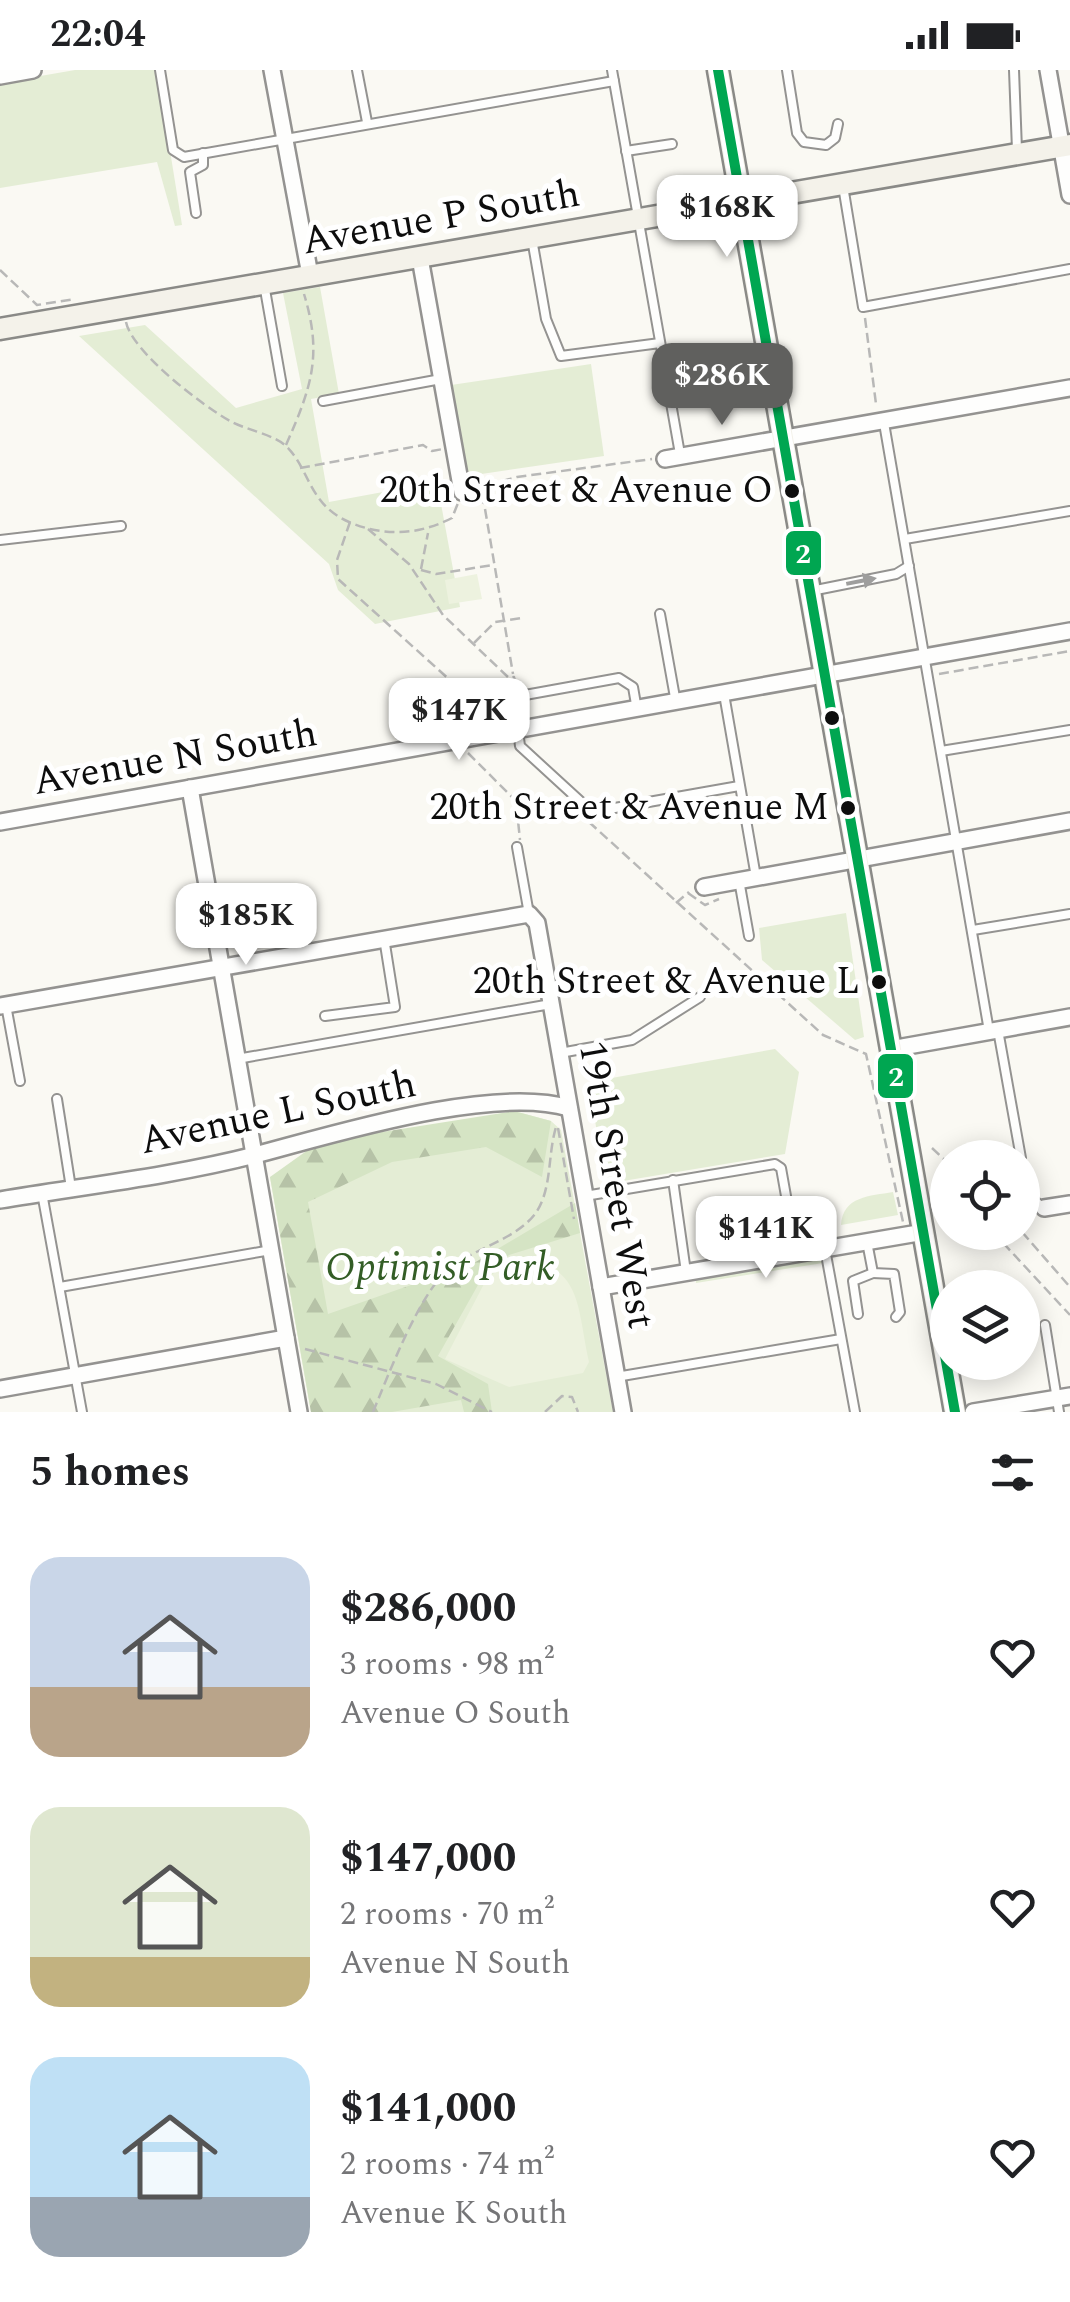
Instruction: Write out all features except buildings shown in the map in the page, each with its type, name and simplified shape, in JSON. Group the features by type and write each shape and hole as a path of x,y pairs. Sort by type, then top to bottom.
{"main road":[{"path":"718,70 891,1048 914,1234 955,1412"},
{"name":"Avenue P South","path":"0,328 1066,146"}],"street":[{"path":"0,76 32,70"},
{"path":"272,70 304,276"},
{"path":"1048,70 1066,146 1070,195"},
{"path":"420,258 462,492"},
{"path":"673,458 1070,388"},
{"name":"Avenue N South","path":"0,822 1070,632"},
{"path":"190,788 299,1412"},
{"path":"704,886 1070,821"},
{"path":"3,1006 529,914"},
{"name":"19th Street West","path":"529,914 537,923 560,1053 561,1106 585,1196 623,1412"},
{"path":"891,1048 1070,1017"},
{"name":"Avenue L South","path":"0,1200 254,1155 319,1134 494,1103 561,1106"},
{"path":"1044,1208 1070,1204"},
{"path":"601,1287 914,1234"},
{"path":"0,1388 287,1345"},
{"path":"973,1412 1062,1402"}],"lane":[{"path":"160,70 173,150 178,156 614,81"},
{"path":"357,70 367,122"},
{"path":"612,70 660,343 673,458"},
{"path":"786,70 797,133 804,142 826,145 835,138 838,124"},
{"path":"1014,70 1018,155"},
{"path":"626,151 672,144"},
{"path":"196,213 190,172 203,165 202,154"},
{"path":"842,186 863,307 1070,269"},
{"path":"532,238 546,320 561,356 660,343"},
{"path":"264,284 282,386"},
{"path":"323,401 441,379"},
{"path":"884,423 973,930 1018,1140"},
{"path":"905,540 1070,511"},
{"path":"0,540 121,526"},
{"path":"811,591 896,574 909,566"},
{"path":"660,614 676,702"},
{"path":"637,710 633,686 620,678 518,698 509,712 520,746 592,812 739,786"},
{"path":"724,694 739,786 749,936"},
{"path":"941,751 1070,730"},
{"path":"520,848 529,914"},
{"path":"973,930 1070,914"},
{"path":"324,1016 395,1007 384,938"},
{"path":"560,1053 632,1040 700,998"},
{"path":"238,1059 552,1004"},
{"path":"3,1006 20,1081"},
{"path":"57,1099 72,1188"},
{"path":"585,1196 775,1164 781,1168 796,1254"},
{"path":"673,1180 686,1272"},
{"path":"42,1193 82,1412"},
{"path":"1040,1205 1044,1208"},
{"path":"867,1242 872,1273"},
{"path":"825,1248 854,1412"},
{"path":"60,1287 271,1250"},
{"path":"858,1314 854,1281 872,1273 894,1274 900,1312 896,1318"},
{"path":"1045,1326 1062,1402"},
{"path":"616,1378 841,1339"}],"path":[{"path":"0,270 38,305 87,296"},
{"path":"286,446 312,381 316,358 304,276"},
{"path":"863,307 876,404"},
{"path":"124,309 128,332 146,356 230,421 286,446 320,500 350,522 389,532 429,530 452,518 462,492"},
{"path":"298,469 422,445 432,451 454,446"},
{"path":"462,492 517,477 600,470 644,460"},
{"path":"462,492 484,503 518,698"},
{"path":"365,527 419,572 435,605 509,678 514,677"},
{"path":"419,572 429,530"},
{"path":"419,572 436,574 494,565"},
{"path":"473,644 495,622 521,618"},
{"path":"928,676 1070,651"},
{"path":"456,741 516,801 520,848"},
{"path":"675,904 688,893"},
{"path":"871,1069 914,1234"},
{"path":"373,1412 389,1373 447,1270 534,1215 546,1190 548,1148 561,1106"},
{"path":"1011,1250 1070,1314"},
{"path":"1036,1250 1070,1287"},
{"path":"287,1345 436,1384 492,1412"},
{"path":"545,1412 562,1396 572,1398 578,1412"}],"green space":[{"path":"75,70 157,70 182,225 175,226 157,162 0,188 0,83"},
{"path":"320,287 339,394 311,399 329,502 437,482 460,607 375,624 338,590 329,564 79,336 145,325 236,408 302,389 283,293"},
{"path":"591,364 604,456 468,476 451,385"},
{"path":"477,574 482,599 449,604 445,580"},
{"path":"846,913 864,1037 855,1040 762,960 759,928"},
{"path":"775,1049 799,1072 785,1154 605,1184 589,1082"},
{"name":"Optimist Park","path":"514,1111 551,1121 561,1130 613,1412 311,1412 270,1177"},
{"path":"514,1111 551,1121 542,1177 486,1147 392,1162 308,1202 328,1314 474,1263 575,1203 580,1233 509,1255 478,1285 438,1356 488,1384 492,1412 464,1412 461,1400 392,1412 311,1412 270,1177 319,1142"},
{"path":"893,1192 898,1215 841,1225 852,1203"},
{"path":"816,1256 823,1263 696,1283 695,1277"},
{"path":"510,1259 551,1268 572,1289 589,1362 583,1373 509,1387 445,1359 486,1280"}],"transit line":[{"name":"2","path":"718,70 955,1412"}],"place":[{"name":"20th Street & Avenue O","path":"792,491"},
{"name":"20th Street & Avenue M","path":"848,808"},
{"name":"20th Street & Avenue L","path":"879,982"}]}
